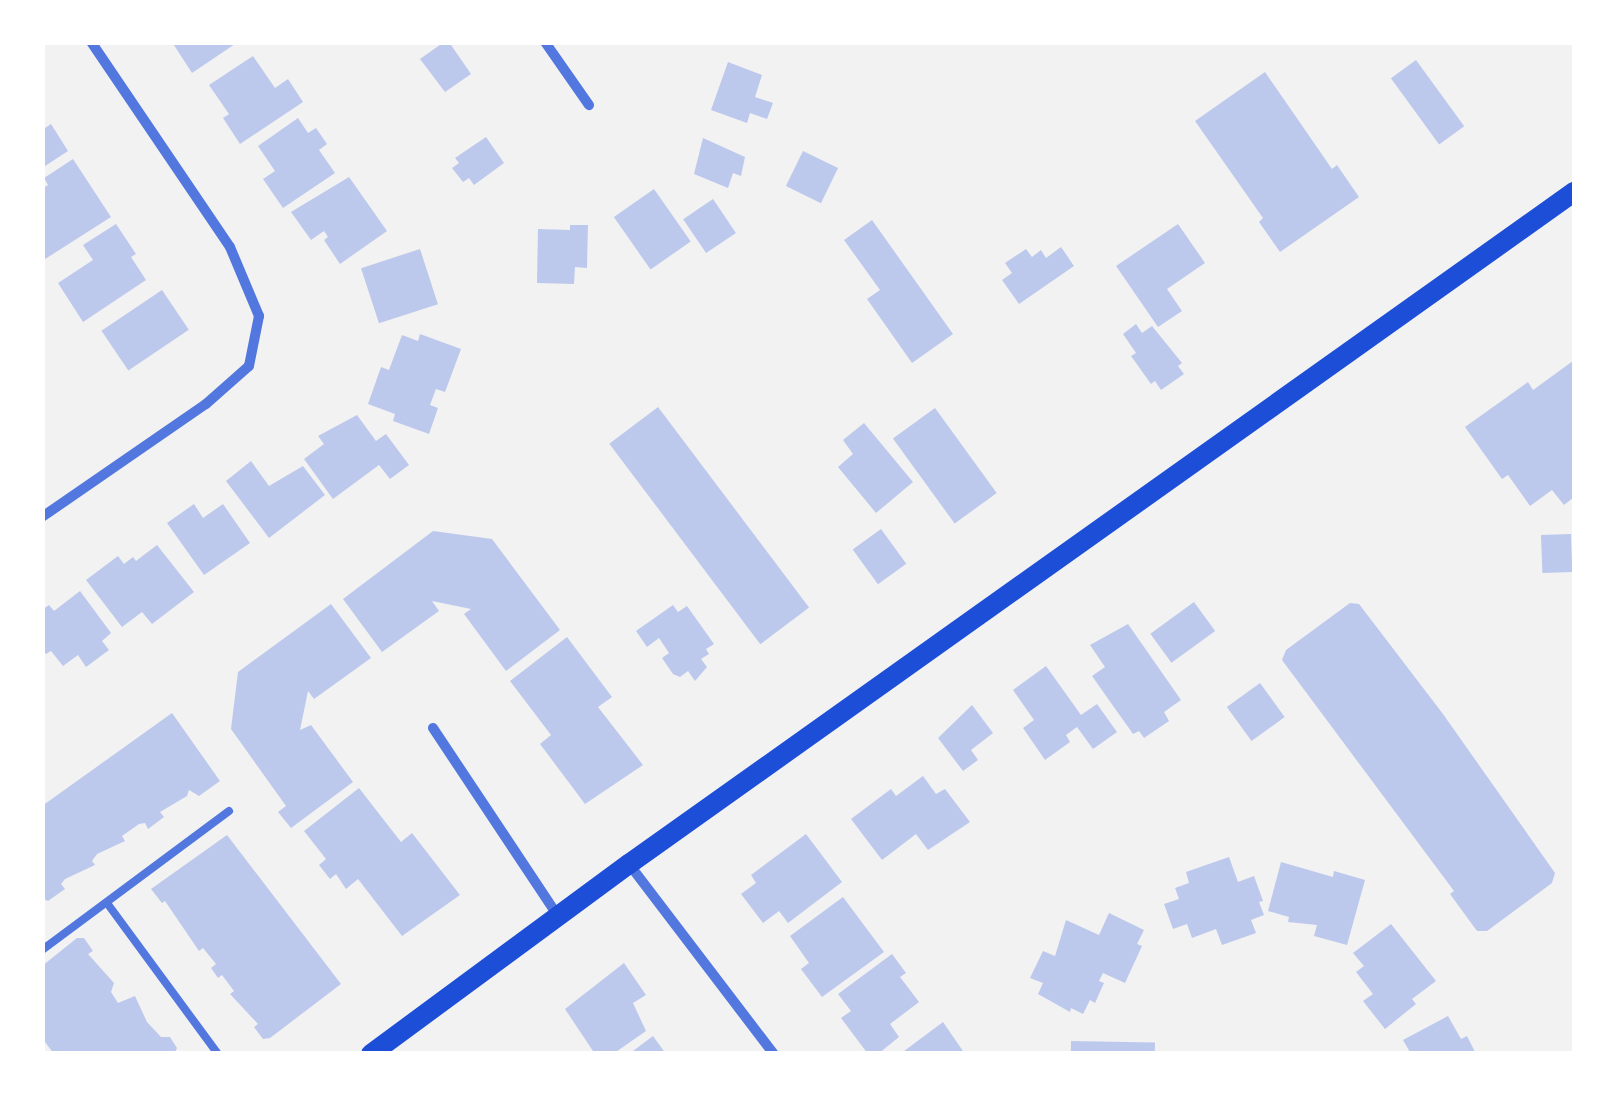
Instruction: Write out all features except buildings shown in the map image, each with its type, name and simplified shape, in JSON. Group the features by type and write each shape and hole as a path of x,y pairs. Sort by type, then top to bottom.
{"main road":[{"path":"371,1054 629,864 1574,192"}],"street":[{"path":"42,517 220,391 248,366 259,316 230,248 91,42"},
{"path":"545,42 588,105"},
{"path":"433,728 558,916"},
{"path":"629,864 774,1054"}],"lane":[{"path":"42,950 229,810"},
{"path":"108,902 218,1054"}]}
